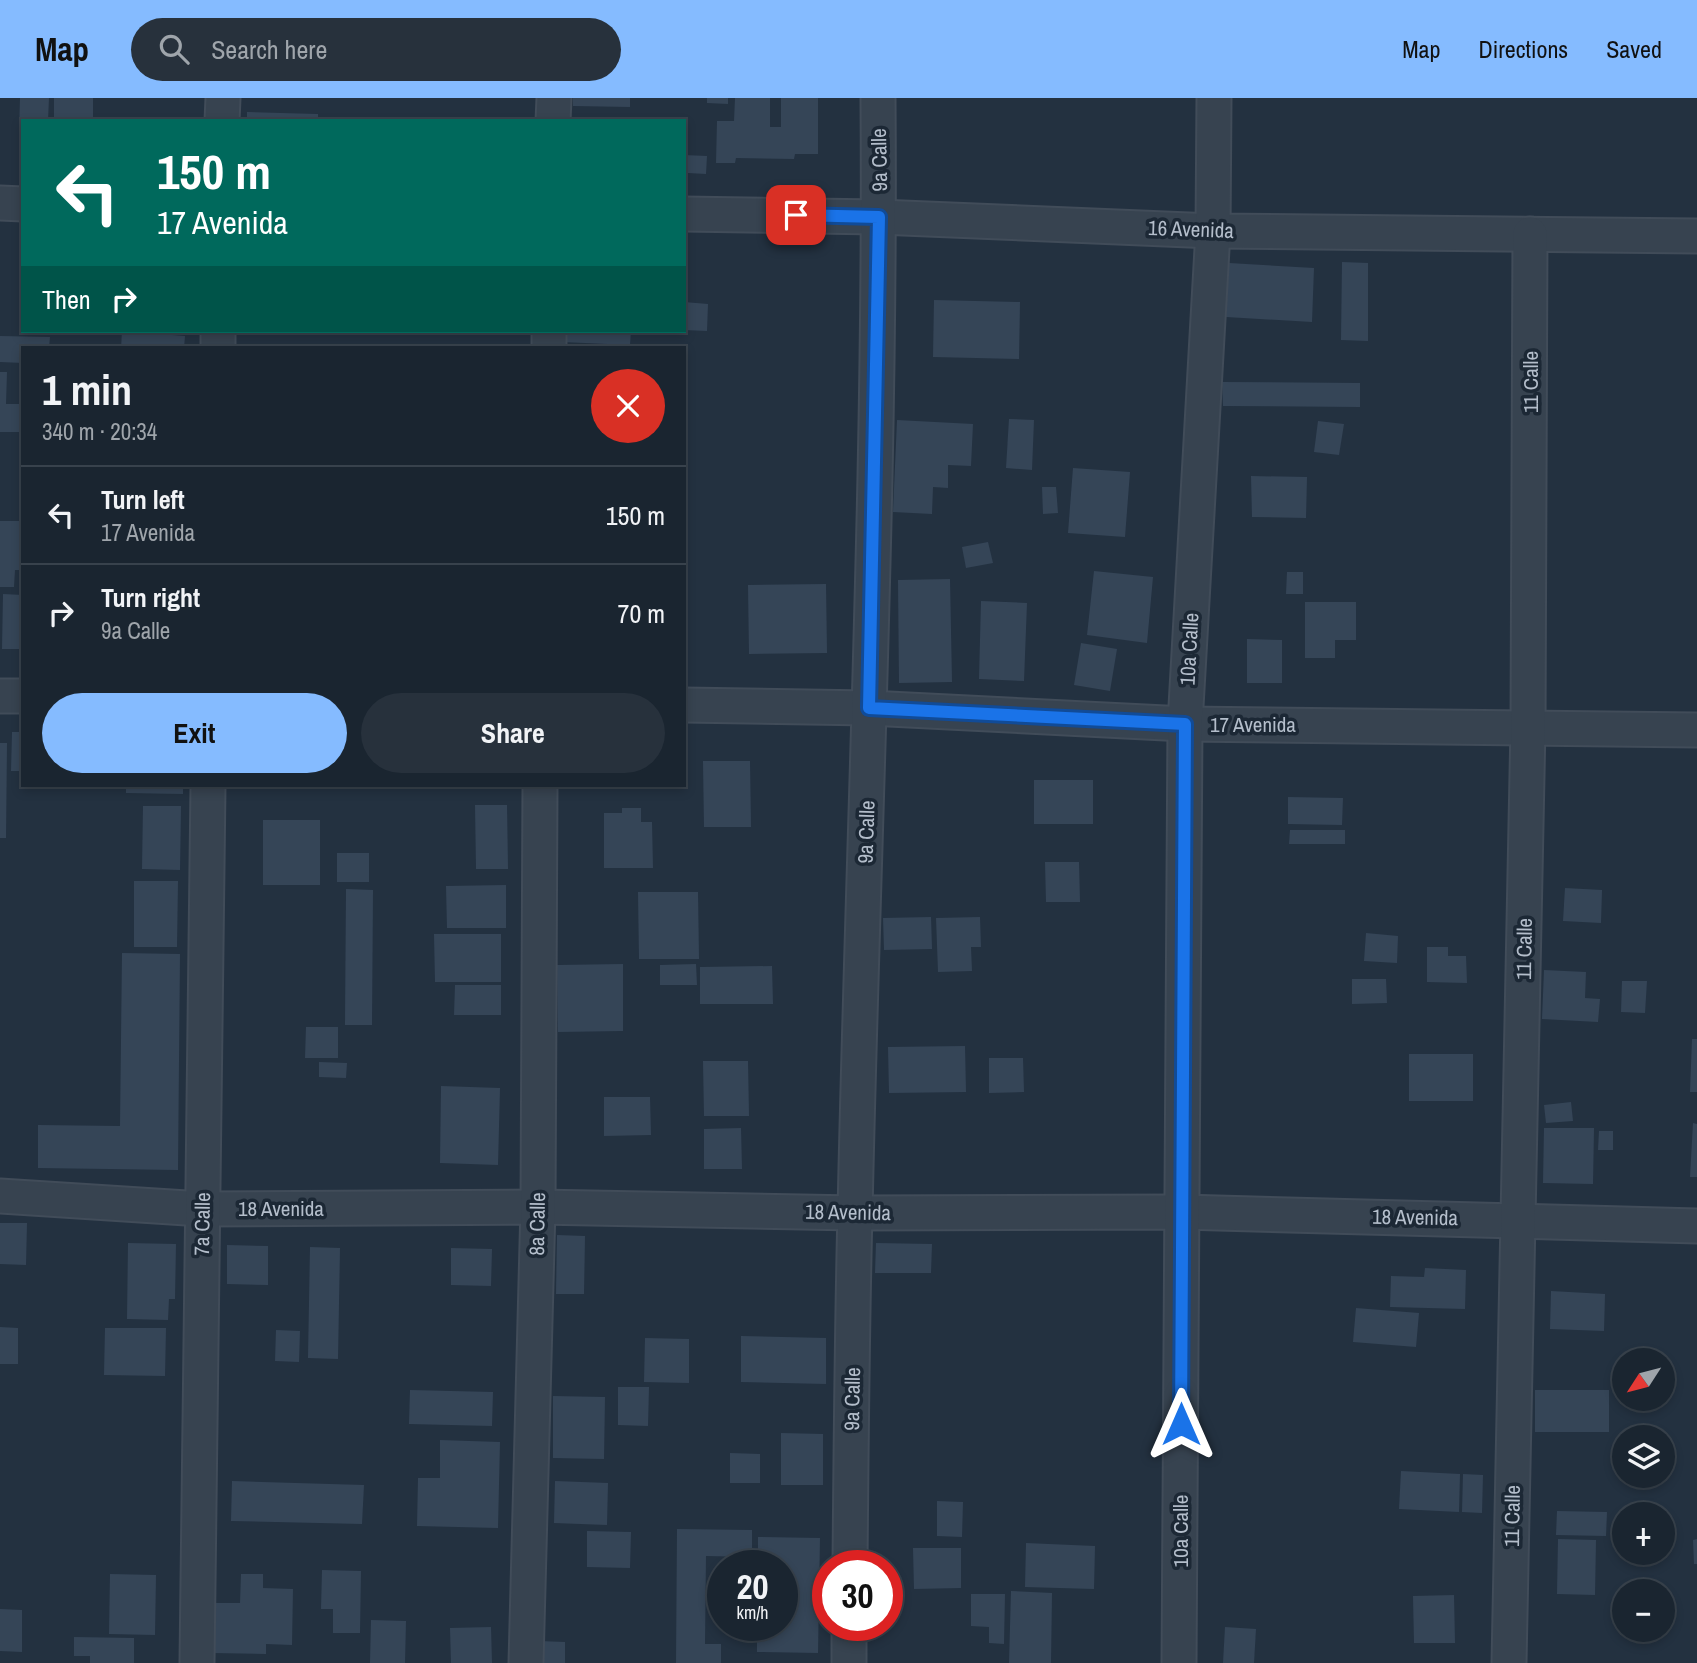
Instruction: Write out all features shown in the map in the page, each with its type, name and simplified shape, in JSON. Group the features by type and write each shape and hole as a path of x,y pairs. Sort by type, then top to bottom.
{"street":[{"path":"222,119 223,98"},
{"path":"553,119 554,98"},
{"name":"9a Calle","path":"850,1550 855,1213 879,217 878,98"},
{"name":"10a Calle","path":"1179,1663 1185,724 1213,230 1214,98"},
{"path":"0,203 21,204"},
{"name":"16 Avenida","path":"686,214 879,217 1213,230 1697,236"},
{"name":"11 Calle","path":"1509,1663 1528,726 1530,234"},
{"path":"0,696 21,696"},
{"name":"17 Avenida","path":"686,705 869,708 1185,724 1697,730"},
{"name":"7a Calle","path":"197,1663 208,787"},
{"name":"8a Calle","path":"526,1663 538,1207 540,787"},
{"name":"18 Avenida","path":"0,1196 202,1209 538,1207 855,1213 1182,1212 1519,1219 1697,1226"},
{"path":"849,1641 849,1663"}],"building":[{"path":"20,98 49,98 48,119 21,119 19,132"},
{"path":"54,98 93,98 93,119 54,119"},
{"path":"573,98 630,98 630,107 573,106"},
{"path":"707,98 728,98 728,104 707,103"},
{"path":"735,98 770,98 770,127 781,127 781,98 818,98 818,154 795,154 794,159 736,158 735,163 716,163 717,121 734,121"},
{"path":"247,112 318,114 318,119 247,119"},
{"path":"342,117 379,118 379,119"},
{"path":"686,155 707,156 706,174 688,173 687,182"},
{"path":"1342,262 1368,263 1368,341 1341,340"},
{"path":"1229,263 1314,268 1312,322 1226,317"},
{"path":"934,300 1020,302 1019,359 933,357"},
{"path":"686,302 708,304 707,331 686,330"},
{"path":"122,333 185,336 184,346 121,346"},
{"path":"563,333 631,333 630,345 562,342"},
{"path":"0,336 50,337 49,346 21,346 21,363 0,362"},
{"path":"0,372 7,372 6,404 21,404 21,432 0,432"},
{"path":"1222,382 1360,383 1360,407 1223,406"},
{"path":"1009,419 1034,420 1032,470 1006,468"},
{"path":"897,420 973,424 971,466 948,465 948,488 933,487 932,514 893,512"},
{"path":"1318,421 1344,424 1339,455 1314,452"},
{"path":"1073,468 1130,472 1125,537 1068,533"},
{"path":"1251,476 1307,477 1306,518 1252,517"},
{"path":"1042,487 1056,487 1058,513 1043,514"},
{"path":"0,521 21,521 21,570 15,570 14,587 0,587"},
{"path":"988,542 993,563 966,568 962,547"},
{"path":"1094,571 1153,577 1147,643 1087,635"},
{"path":"1287,572 1303,572 1303,594 1286,594"},
{"path":"950,579 952,682 899,683 898,580"},
{"path":"826,584 827,653 749,654 748,585"},
{"path":"3,594 21,595 21,649 2,649"},
{"path":"981,601 1027,603 1024,681 979,679"},
{"path":"1305,602 1356,602 1356,640 1335,640 1335,658 1305,658"},
{"path":"1247,639 1282,640 1282,683 1247,683"},
{"path":"1081,643 1117,649 1110,691 1074,685"},
{"path":"12,732 21,732 21,771 11,771"},
{"path":"0,743 7,743 6,838 0,838"},
{"path":"703,761 750,761 751,827 704,827"},
{"path":"1034,780 1093,780 1093,824 1034,824"},
{"path":"126,787 183,787 183,794 126,793"},
{"path":"1288,797 1343,798 1342,825 1288,824"},
{"path":"475,805 507,805 508,869 476,869"},
{"path":"143,806 181,806 180,870 142,869"},
{"path":"622,808 641,808 641,822 652,822 653,868 604,868 604,813 622,813"},
{"path":"263,820 320,820 320,885 263,885"},
{"path":"1290,830 1345,830 1345,844 1289,844"},
{"path":"337,853 369,853 369,882 337,882"},
{"path":"1045,862 1079,862 1080,902 1046,902"},
{"path":"134,881 178,881 177,947 134,947"},
{"path":"506,885 506,928 447,928 446,886"},
{"path":"1565,888 1602,890 1601,923 1563,921"},
{"path":"346,889 373,890 372,1025 345,1025"},
{"path":"638,892 698,892 699,959 639,959"},
{"path":"931,917 932,949 884,950 883,918"},
{"path":"980,917 981,947 971,947 972,971 938,972 936,918"},
{"path":"1366,933 1398,936 1397,963 1364,961"},
{"path":"434,934 501,934 501,982 435,982"},
{"path":"1427,947 1448,947 1448,956 1466,956 1467,983 1427,982"},
{"path":"122,953 180,954 178,1170 38,1168 38,1125 120,1126"},
{"path":"623,964 623,1031 558,1032 557,965"},
{"path":"696,964 697,985 660,985 660,965"},
{"path":"772,966 773,1004 700,1004 700,967"},
{"path":"1544,970 1586,972 1585,998 1600,999 1598,1022 1542,1019"},
{"path":"1352,979 1386,979 1387,1003 1352,1004"},
{"path":"1622,981 1647,981 1645,1013 1621,1012"},
{"path":"455,985 501,985 501,1015 454,1015"},
{"path":"306,1027 338,1027 338,1058 305,1058"},
{"path":"1692,1039 1697,1039 1697,1092 1690,1092"},
{"path":"965,1046 966,1092 889,1093 888,1047"},
{"path":"1409,1054 1473,1054 1473,1101 1409,1101"},
{"path":"989,1058 1023,1058 1024,1092 989,1093"},
{"path":"703,1061 748,1061 749,1116 704,1116"},
{"path":"319,1062 347,1063 346,1078 319,1077"},
{"path":"441,1086 500,1088 498,1165 440,1163"},
{"path":"604,1097 650,1097 651,1135 604,1136"},
{"path":"1571,1102 1573,1121 1546,1123 1544,1105"},
{"path":"1693,1123 1697,1124 1697,1177 1690,1177"},
{"path":"741,1128 742,1169 704,1169 704,1129"},
{"path":"1544,1128 1594,1128 1593,1184 1543,1183"},
{"path":"1599,1131 1613,1131 1613,1150 1598,1150"},
{"path":"0,1223 27,1223 26,1265 0,1264"},
{"path":"557,1235 585,1236 584,1294 556,1294"},
{"path":"128,1243 176,1244 175,1299 169,1299 168,1320 127,1319"},
{"path":"876,1243 932,1244 931,1273 875,1273"},
{"path":"227,1245 268,1246 268,1285 227,1284"},
{"path":"310,1247 340,1248 338,1359 308,1358"},
{"path":"451,1248 492,1249 491,1286 451,1285"},
{"path":"1425,1268 1466,1270 1465,1309 1390,1307 1391,1276 1424,1277"},
{"path":"1551,1291 1605,1294 1604,1331 1550,1329"},
{"path":"1356,1308 1419,1313 1416,1347 1353,1342"},
{"path":"0,1327 18,1328 18,1364 0,1364"},
{"path":"105,1328 166,1328 165,1376 104,1375"},
{"path":"276,1330 300,1331 299,1362 275,1361"},
{"path":"741,1336 826,1338 826,1384 741,1382"},
{"path":"645,1338 689,1339 689,1383 644,1382"},
{"path":"618,1387 649,1387 648,1426 618,1425"},
{"path":"410,1390 493,1392 492,1426 409,1424"},
{"path":"1535,1390 1609,1390 1609,1432 1535,1432"},
{"path":"553,1396 605,1397 604,1459 553,1458"},
{"path":"781,1433 823,1434 823,1485 781,1485"},
{"path":"440,1440 500,1442 498,1528 417,1526 418,1478 440,1478"},
{"path":"730,1453 760,1454 760,1483 730,1483"},
{"path":"1401,1471 1460,1474 1459,1512 1399,1509"},
{"path":"1463,1474 1483,1475 1482,1513 1462,1512"},
{"path":"232,1481 364,1485 362,1524 231,1521"},
{"path":"555,1481 608,1483 607,1525 554,1523"},
{"path":"937,1501 963,1502 962,1537 937,1536"},
{"path":"1557,1511 1607,1512 1606,1536 1556,1535"},
{"path":"677,1529 752,1530 752,1550 707,1550 705,1644 721,1644 721,1663 676,1663"},
{"path":"587,1531 631,1532 630,1568 587,1567"},
{"path":"758,1537 820,1538 820,1550 812,1550 812,1641 818,1641 818,1653 757,1652 757,1641 798,1641 798,1550 758,1550"},
{"path":"1558,1539 1596,1540 1595,1595 1557,1594"},
{"path":"1697,1539 1697,1564 1694,1564 1693,1540"},
{"path":"1026,1543 1095,1546 1094,1589 1025,1587"},
{"path":"913,1548 961,1548 961,1588 914,1589"},
{"path":"322,1570 361,1571 360,1633 333,1633 333,1609 321,1609"},
{"path":"110,1574 156,1575 155,1635 109,1634"},
{"path":"241,1574 263,1574 263,1588 293,1589 292,1645 266,1644 266,1654 212,1653 213,1603 240,1603"},
{"path":"1011,1591 1052,1593 1051,1663 1009,1663"},
{"path":"971,1594 1005,1594 1004,1644 989,1643 989,1627 971,1626"},
{"path":"1454,1595 1455,1643 1414,1643 1413,1596"},
{"path":"0,1609 22,1610 22,1652 0,1651"},
{"path":"371,1620 406,1621 405,1663 370,1663"},
{"path":"491,1627 492,1663 451,1663 450,1628"},
{"path":"1225,1627 1256,1629 1254,1663 1223,1663"},
{"path":"74,1637 134,1638 134,1663 90,1663 90,1656 74,1656"},
{"path":"539,1641 565,1642 565,1663 538,1663"}],"route":[{"path":"796,215 879,217 869,708 1185,724 1181,1424"}]}
